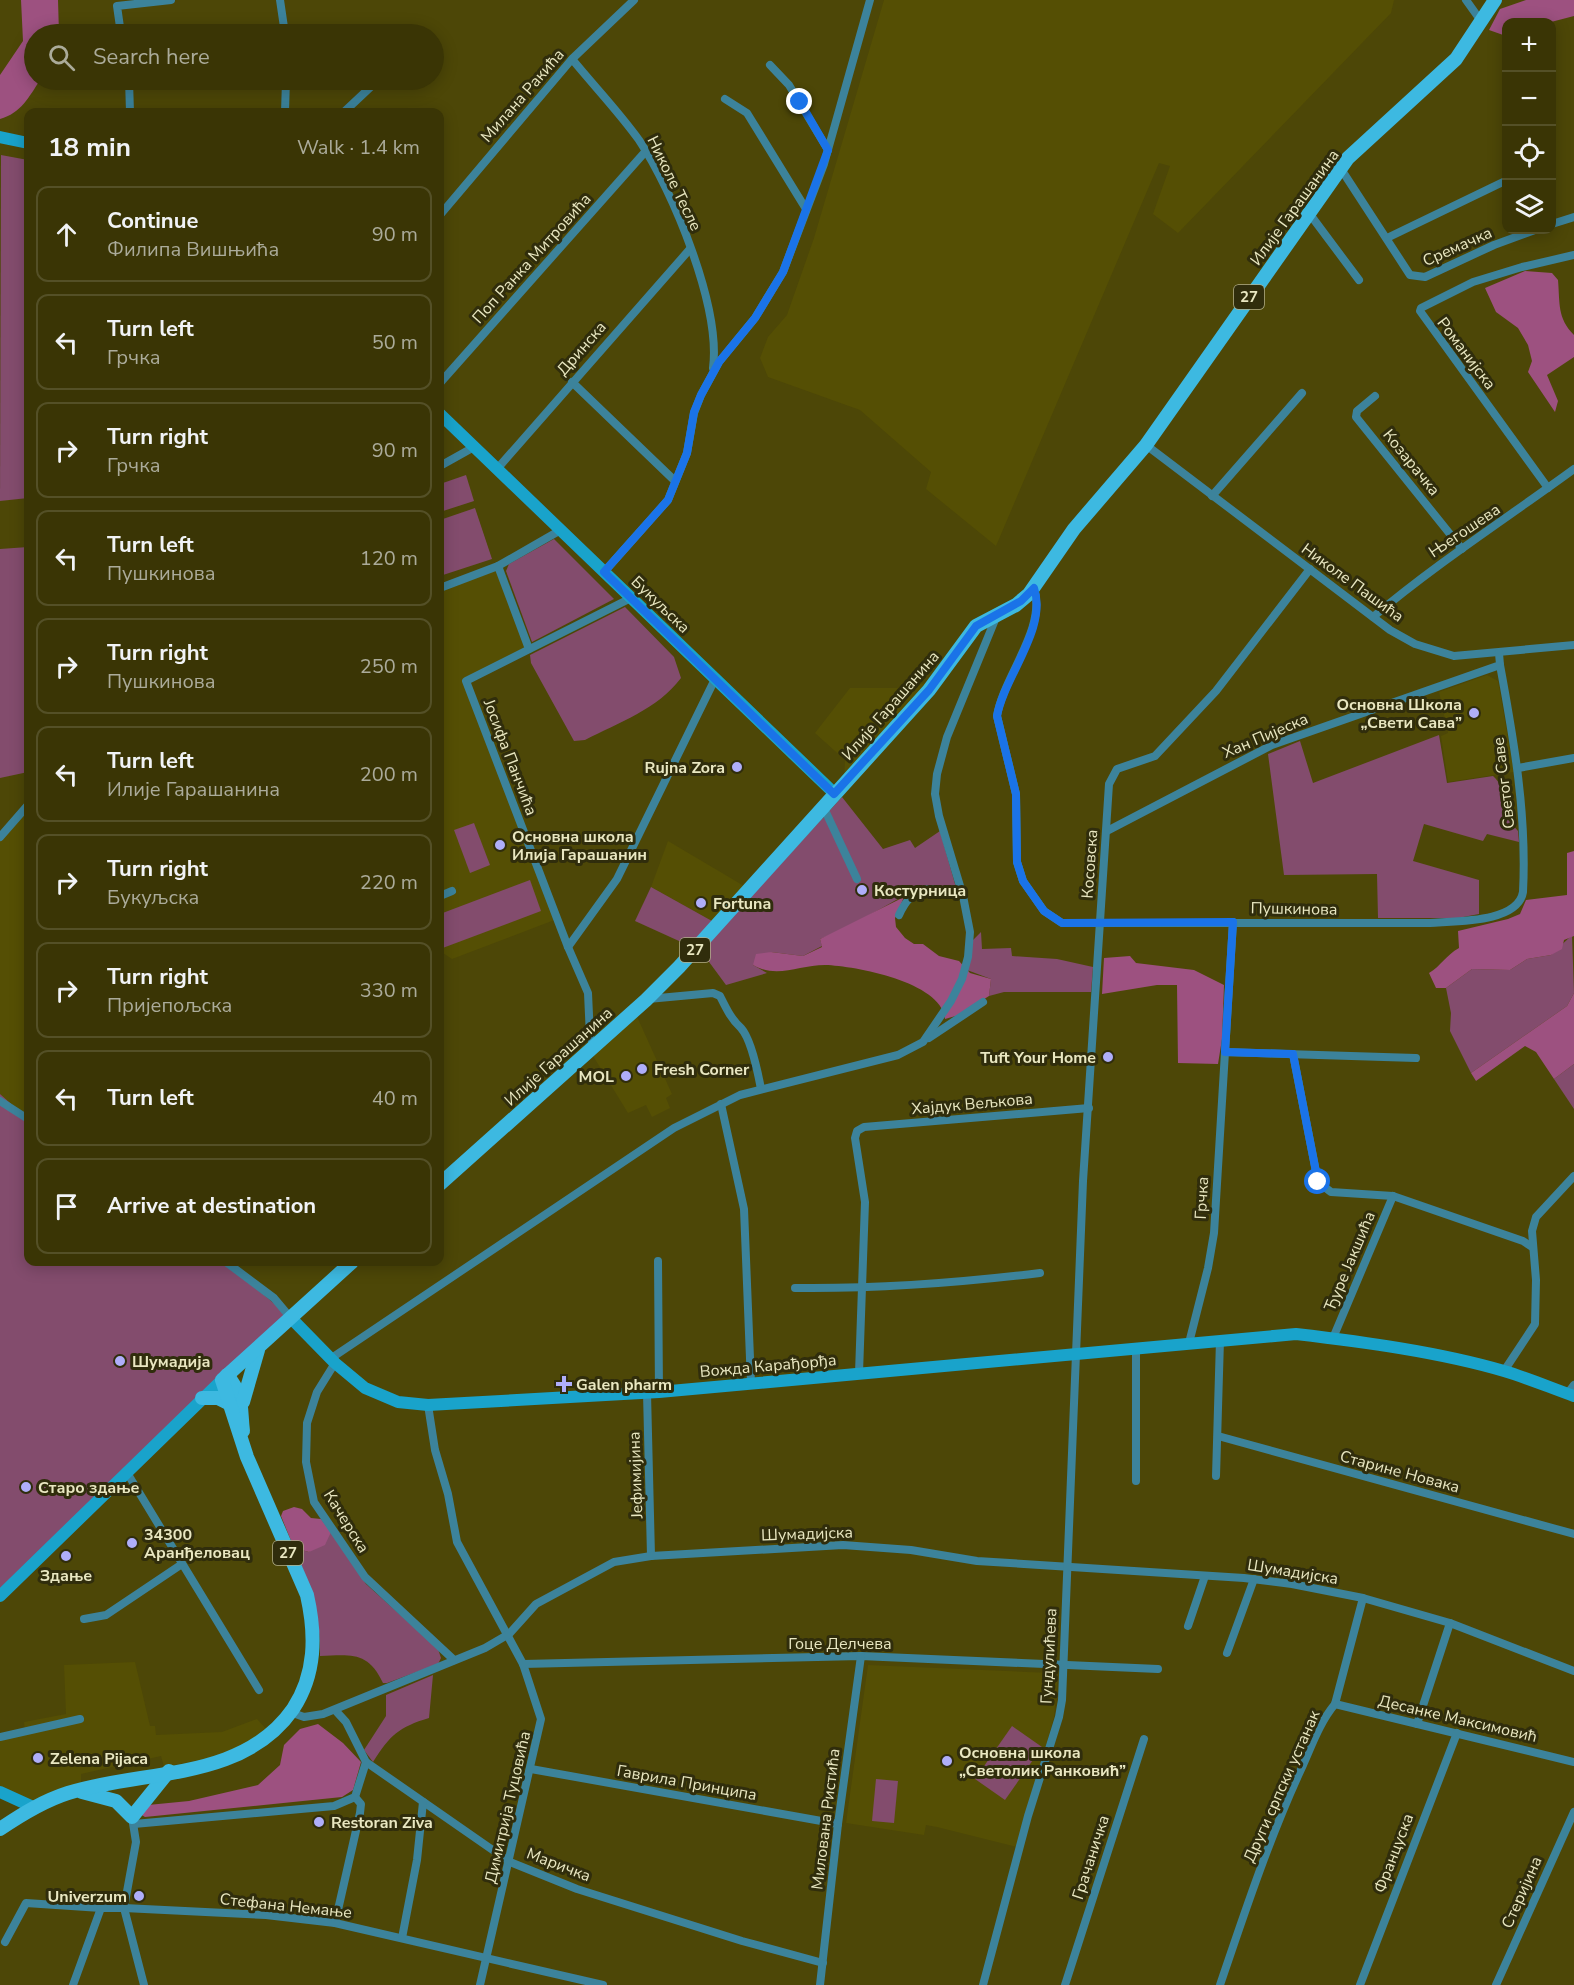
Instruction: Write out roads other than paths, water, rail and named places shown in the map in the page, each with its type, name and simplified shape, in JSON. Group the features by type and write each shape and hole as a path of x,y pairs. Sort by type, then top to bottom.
{"main road":[{"name":"27","path":"1481,21 1495,0"},
{"name":"Илије Гарашанина","path":"444,1180 646,999 710,933 933,686 971,630 980,622 1021,601 1034,588 1074,529 1146,445 1348,158 1423,92 1456,59 1481,21"},
{"path":"0,137 24,142"},
{"name":"Букуљска","path":"444,418 834,794"},
{"name":"27","path":"236,1403 261,1345 347,1266"},
{"name":"Вожда Карађорђа","path":"290,1317 356,1382 376,1394 405,1404 428,1405 653,1393 1296,1334 1333,1338 1504,1371 1572,1391"},
{"path":"0,1596 202,1398 261,1345"},
{"name":"27","path":"0,1829 33,1807 75,1791 211,1764 242,1754 270,1735 291,1712 301,1696 311,1665 314,1635 311,1615 306,1595 247,1458 236,1403 237,1387 224,1377"},
{"path":"202,1398 218,1398 236,1403"},
{"path":"75,1791 116,1801 133,1821 169,1772"},
{"path":"0,1792 33,1807"}],"street":[{"path":"120,24 117,6 171,0"},
{"path":"280,0 284,24"},
{"name":"Милана Ракића","path":"444,209 572,59 634,0"},
{"path":"604,572 668,500 687,453 694,412 712,375 719,362 755,318 783,272 828,150 870,0"},
{"path":"1466,0 1481,21"},
{"name":"Николе Тесле","path":"572,59 639,141 671,202 690,249 709,310 715,343 712,375"},
{"path":"770,65 789,86 828,150"},
{"path":"129,90 130,108"},
{"path":"285,108 286,90"},
{"path":"348,108 367,90"},
{"path":"725,99 747,113 806,209"},
{"name":"Поп Ранка Митровића","path":"444,378 645,152"},
{"name":"Сремачка","path":"1341,169 1410,275 1421,278 1526,234"},
{"path":"1387,238 1502,182"},
{"path":"1309,213 1359,280"},
{"path":"1556,222 1574,217"},
{"name":"Дринска","path":"497,469 690,249"},
{"name":"Романијска","path":"1548,488 1420,311 1421,308 1473,282 1522,267 1574,255"},
{"path":"572,382 675,481"},
{"path":"1212,496 1302,393"},
{"name":"Козарачка","path":"1375,396 1357,411 1356,417 1462,549"},
{"name":"Николе Пашића","path":"1146,445 1372,617 1414,644 1454,656 1574,645"},
{"path":"444,464 474,447"},
{"name":"Његошева","path":"1372,617 1414,583 1574,469"},
{"path":"444,586 498,566 559,531"},
{"path":"498,566 529,649 631,598"},
{"name":"Косовска","path":"1074,1353 1109,784 1117,769 1155,756 1216,691 1310,569"},
{"name":"Пушкинова","path":"1034,588 1037,610 1023,651 999,704 997,716 1016,794 1017,862 1031,895 1054,920 1062,923 1392,924 1475,920 1511,911 1517,908 1522,899"},
{"path":"923,1041 951,1001 962,979 968,957 969,932 963,896 939,816 935,794 937,774 947,738 997,614"},
{"name":"Јосифа Панчића","path":"529,649 466,681 568,947 588,993 590,1037 594,1046"},
{"path":"1499,653 1500,665"},
{"name":"Хан Пијеска","path":"1107,831 1272,745 1500,665"},
{"name":"Светог Саве","path":"1500,665 1518,768 1524,819 1522,899"},
{"path":"568,947 617,879 715,679"},
{"path":"1518,768 1574,758"},
{"path":"823,806 857,879"},
{"path":"0,837 24,810"},
{"path":"899,915 909,896 918,890 938,889 963,896"},
{"path":"444,894 452,891"},
{"name":"Грчка","path":"1189,1343 1208,1268 1214,1233 1233,922"},
{"path":"646,999 713,993 720,996 736,1026 741,1029 755,1061 761,1089"},
{"path":"333,1361 674,1128 721,1104 761,1089 898,1055 983,1002"},
{"path":"1225,1052 1416,1058"},
{"path":"1293,1054 1318,1182 1331,1192 1393,1196 1532,1246"},
{"path":"0,1101 24,1116"},
{"path":"721,1104 744,1209 751,1383"},
{"name":"Хајдук Вељкова","path":"861,1289 865,1202 855,1138 857,1131 864,1127 1089,1108"},
{"path":"1504,1371 1535,1324 1535,1256 1532,1231 1536,1217 1574,1176"},
{"name":"Ђуре Јакшића","path":"1333,1338 1393,1196"},
{"name":"Јефимијина","path":"651,1556 653,1393 658,1261"},
{"path":"231,1266 274,1298 290,1317"},
{"path":"795,1288 861,1289 938,1285 1040,1273"},
{"path":"859,1373 861,1289"},
{"path":"1216,1476 1220,1340"},
{"path":"1136,1348 1136,1481"},
{"name":"Гундулићева","path":"983,1985 1028,1816 1059,1717 1064,1664 1074,1353"},
{"name":"Качерска","path":"333,1361 317,1392 307,1423 306,1462 314,1502 365,1577 454,1660"},
{"name":"Димитрија Туцовића","path":"428,1405 435,1450 448,1494 457,1542 509,1634 523,1664 541,1719 480,1985"},
{"name":"Старине Новака","path":"1218,1436 1574,1534"},
{"path":"126,1472 259,1690"},
{"name":"Шумадијска","path":"291,1712 304,1717 335,1710 485,1648 509,1634 536,1604 563,1587 614,1562 651,1556 843,1545 911,1550 977,1561 1254,1579 1364,1598 1450,1623 1574,1671"},
{"path":"84,1619 106,1615 182,1564"},
{"path":"1188,1626 1205,1576"},
{"path":"1227,1653 1254,1579"},
{"name":"Други српски устанак","path":"1220,1985 1260,1869 1296,1780 1325,1719 1335,1704 1364,1598"},
{"path":"1417,1724 1450,1623"},
{"name":"Гоце Делчева","path":"523,1664 861,1656 1158,1669"},
{"name":"Милована Ристића","path":"820,1985 838,1824 861,1656"},
{"name":"Десанке Максимовић","path":"1335,1704 1574,1762"},
{"name":"Маричка","path":"335,1710 346,1722 366,1762 510,1862 577,1889 741,1941 823,1963"},
{"path":"0,1737 80,1719"},
{"name":"Француска","path":"1360,1985 1457,1732"},
{"name":"Грачаничка","path":"1065,1985 1144,1739"},
{"path":"144,1985 124,1908 135,1851 133,1821 334,1806 354,1797 366,1762"},
{"name":"Гаврила Принципа","path":"531,1769 838,1824"},
{"path":"335,1923 360,1813 361,1804 354,1797"},
{"path":"402,1938 417,1860 423,1802"},
{"name":"Стеријина","path":"1496,1985 1574,1812"},
{"name":"Стефана Немање","path":"5,1942 26,1903 266,1915 335,1923 603,1985"},
{"path":"73,1985 101,1908"}],"place":[{"name":"Основна Школа „Свети Сава”","path":"1474,713"},
{"name":"Rujna Zora","path":"737,767"},
{"name":"Основна школа Илија Гарашанин","path":"500,845"},
{"name":"Костурница","path":"862,890"},
{"name":"Fortuna","path":"701,903"},
{"name":"Tuft Your Home","path":"1108,1057"},
{"name":"Fresh Corner","path":"642,1069"},
{"name":"MOL","path":"626,1076"},
{"name":"Шумадија","path":"120,1361"},
{"name":"Galen pharm","path":"564,1384"},
{"name":"Старо здање","path":"26,1487"},
{"name":"34300 Аранђеловац","path":"132,1543"},
{"name":"Здање","path":"66,1556"},
{"name":"Zelena Pijaca","path":"38,1758"},
{"name":"Основна школа „Светолик Ранковић”","path":"947,1761"},
{"name":"Restoran Ziva","path":"319,1822"},
{"name":"Univerzum","path":"139,1896"}]}
